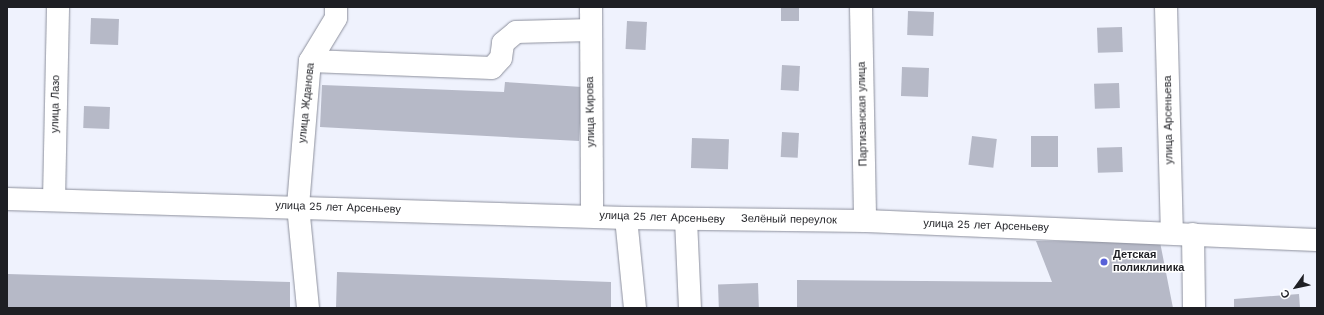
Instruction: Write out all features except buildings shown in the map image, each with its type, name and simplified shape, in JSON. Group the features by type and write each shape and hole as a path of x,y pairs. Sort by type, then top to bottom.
{"main road":[{"name":"улица Лазо","path":"54,200 58,7"},
{"name":"улица Жданова","path":"308,308 298,206 310,61 336,18 336,7"},
{"name":"улица Кирова","path":"590,7 592,216"},
{"name":"Партизанская улица","path":"861,7 865,221"},
{"name":"улица Арсеньева","path":"1166,7 1182,233 1194,308"},
{"path":"310,61 492,68 501,58 503,43 516,32 591,30"},
{"name":"улица 25 лет Арсеньеву","path":"7,199 298,206 686,220 865,221 1182,233 1317,240"},
{"name":"Зелёный переулок","path":"592,216 865,221"},
{"path":"626,218 635,308"},
{"path":"686,220 690,308"}],"place":[{"name":"Детская поликлиника","path":"1104,262"}]}
